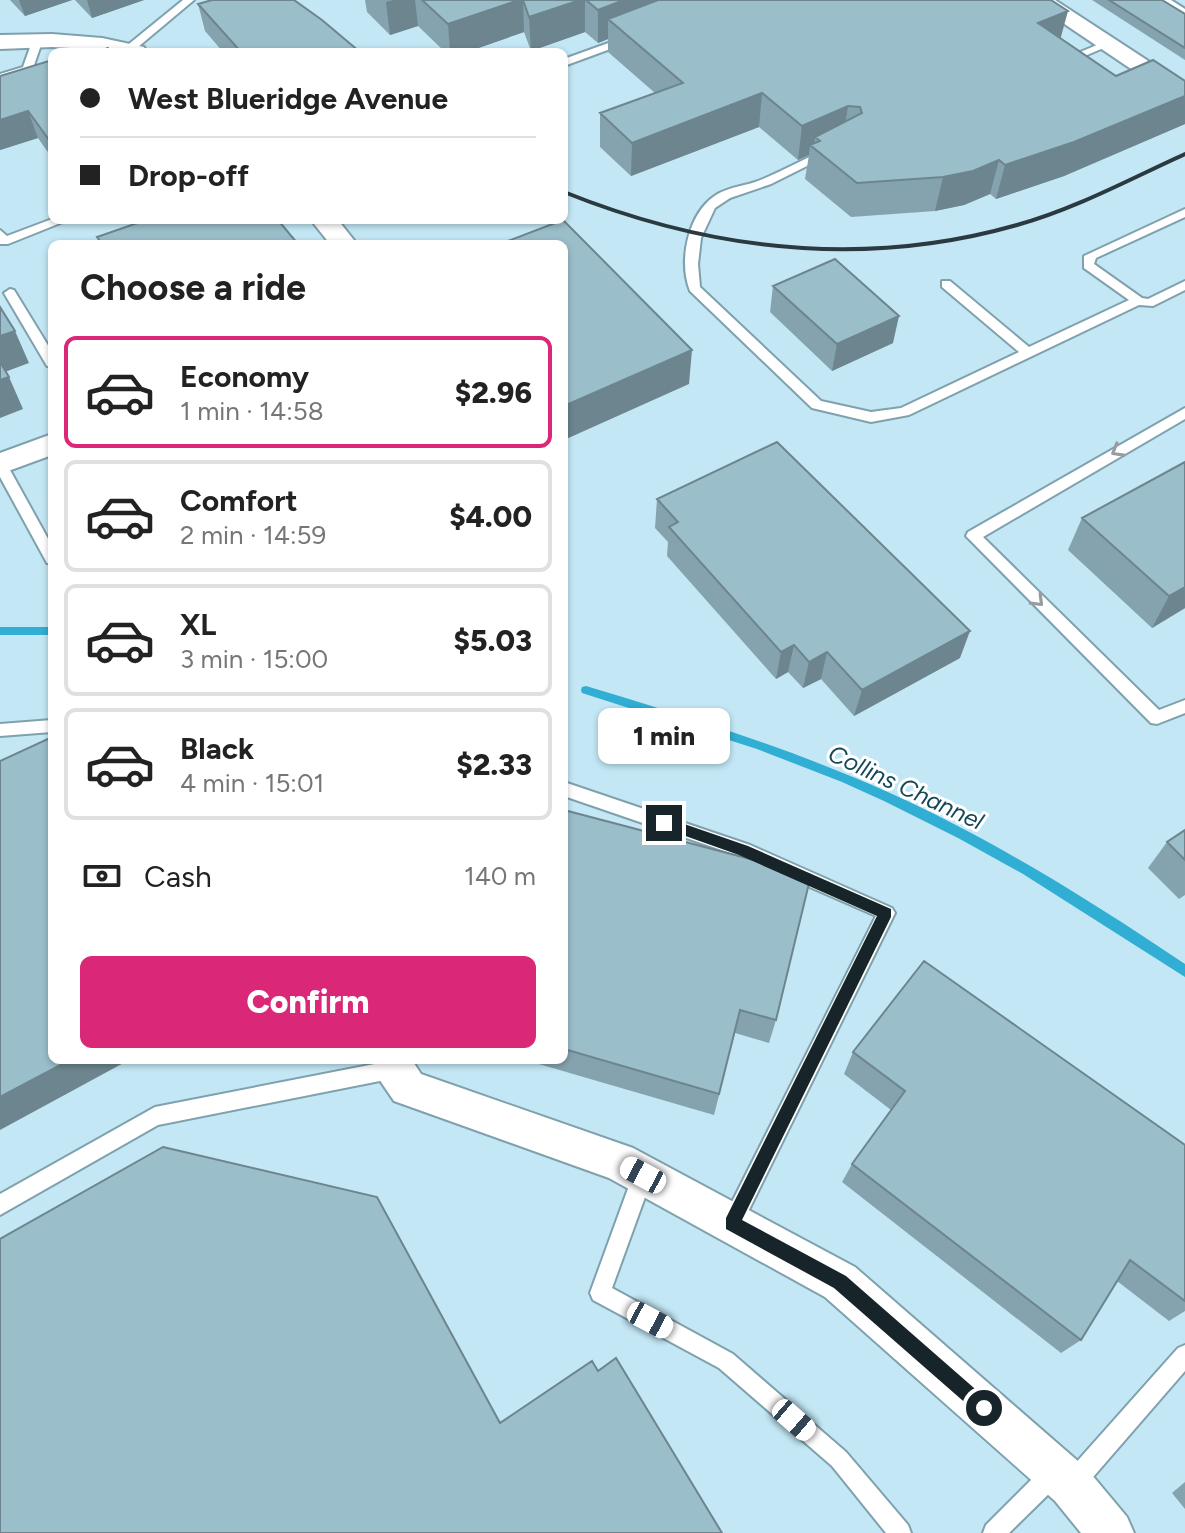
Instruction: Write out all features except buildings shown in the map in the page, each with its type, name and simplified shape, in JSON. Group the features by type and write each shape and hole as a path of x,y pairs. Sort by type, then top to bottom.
{"street":[{"path":"1040,0 1185,95"},
{"path":"0,42 38,39 90,41 119,48"},
{"path":"327,224 341,240"},
{"path":"0,464 48,446"},
{"path":"394,1064 408,1088 619,1162 840,1282 1063,1478 1111,1533"}],"lane":[{"path":"135,48 189,0"},
{"path":"1164,0 1185,13"},
{"path":"568,61 633,37"},
{"path":"0,77 28,69 38,39"},
{"path":"1050,67 1108,44"},
{"path":"848,144 765,183 724,196 708,207 696,234 690,271 694,288 817,405 871,417 904,412 1138,301"},
{"path":"1185,213 1090,256 1088,265 1138,301 1149,303 1185,285"},
{"path":"0,234 4,241 51,224"},
{"path":"946,284 1028,353"},
{"path":"10,293 48,356"},
{"path":"1185,413 973,536 1157,718 1185,706"},
{"path":"0,464 48,552"},
{"path":"0,730 48,726"},
{"path":"568,790 744,850 886,913 732,1223"},
{"path":"0,1205 155,1116 394,1064"},
{"path":"643,1175 600,1293 726,1361 839,1459 900,1533"},
{"path":"994,1533 1063,1478 1185,1355"}],"waterway":[{"name":"Collins Channel","path":"0,631 48,631"},
{"name":"Collins Channel","path":"586,690 760,746 888,797 1027,871 1185,971"}],"railway":[{"path":"568,193 675,228 731,240 788,247 902,247 959,239 1039,218 1185,154"}],"route":[{"path":"664,823 744,850 886,913 732,1223 840,1282 984,1408"}]}
